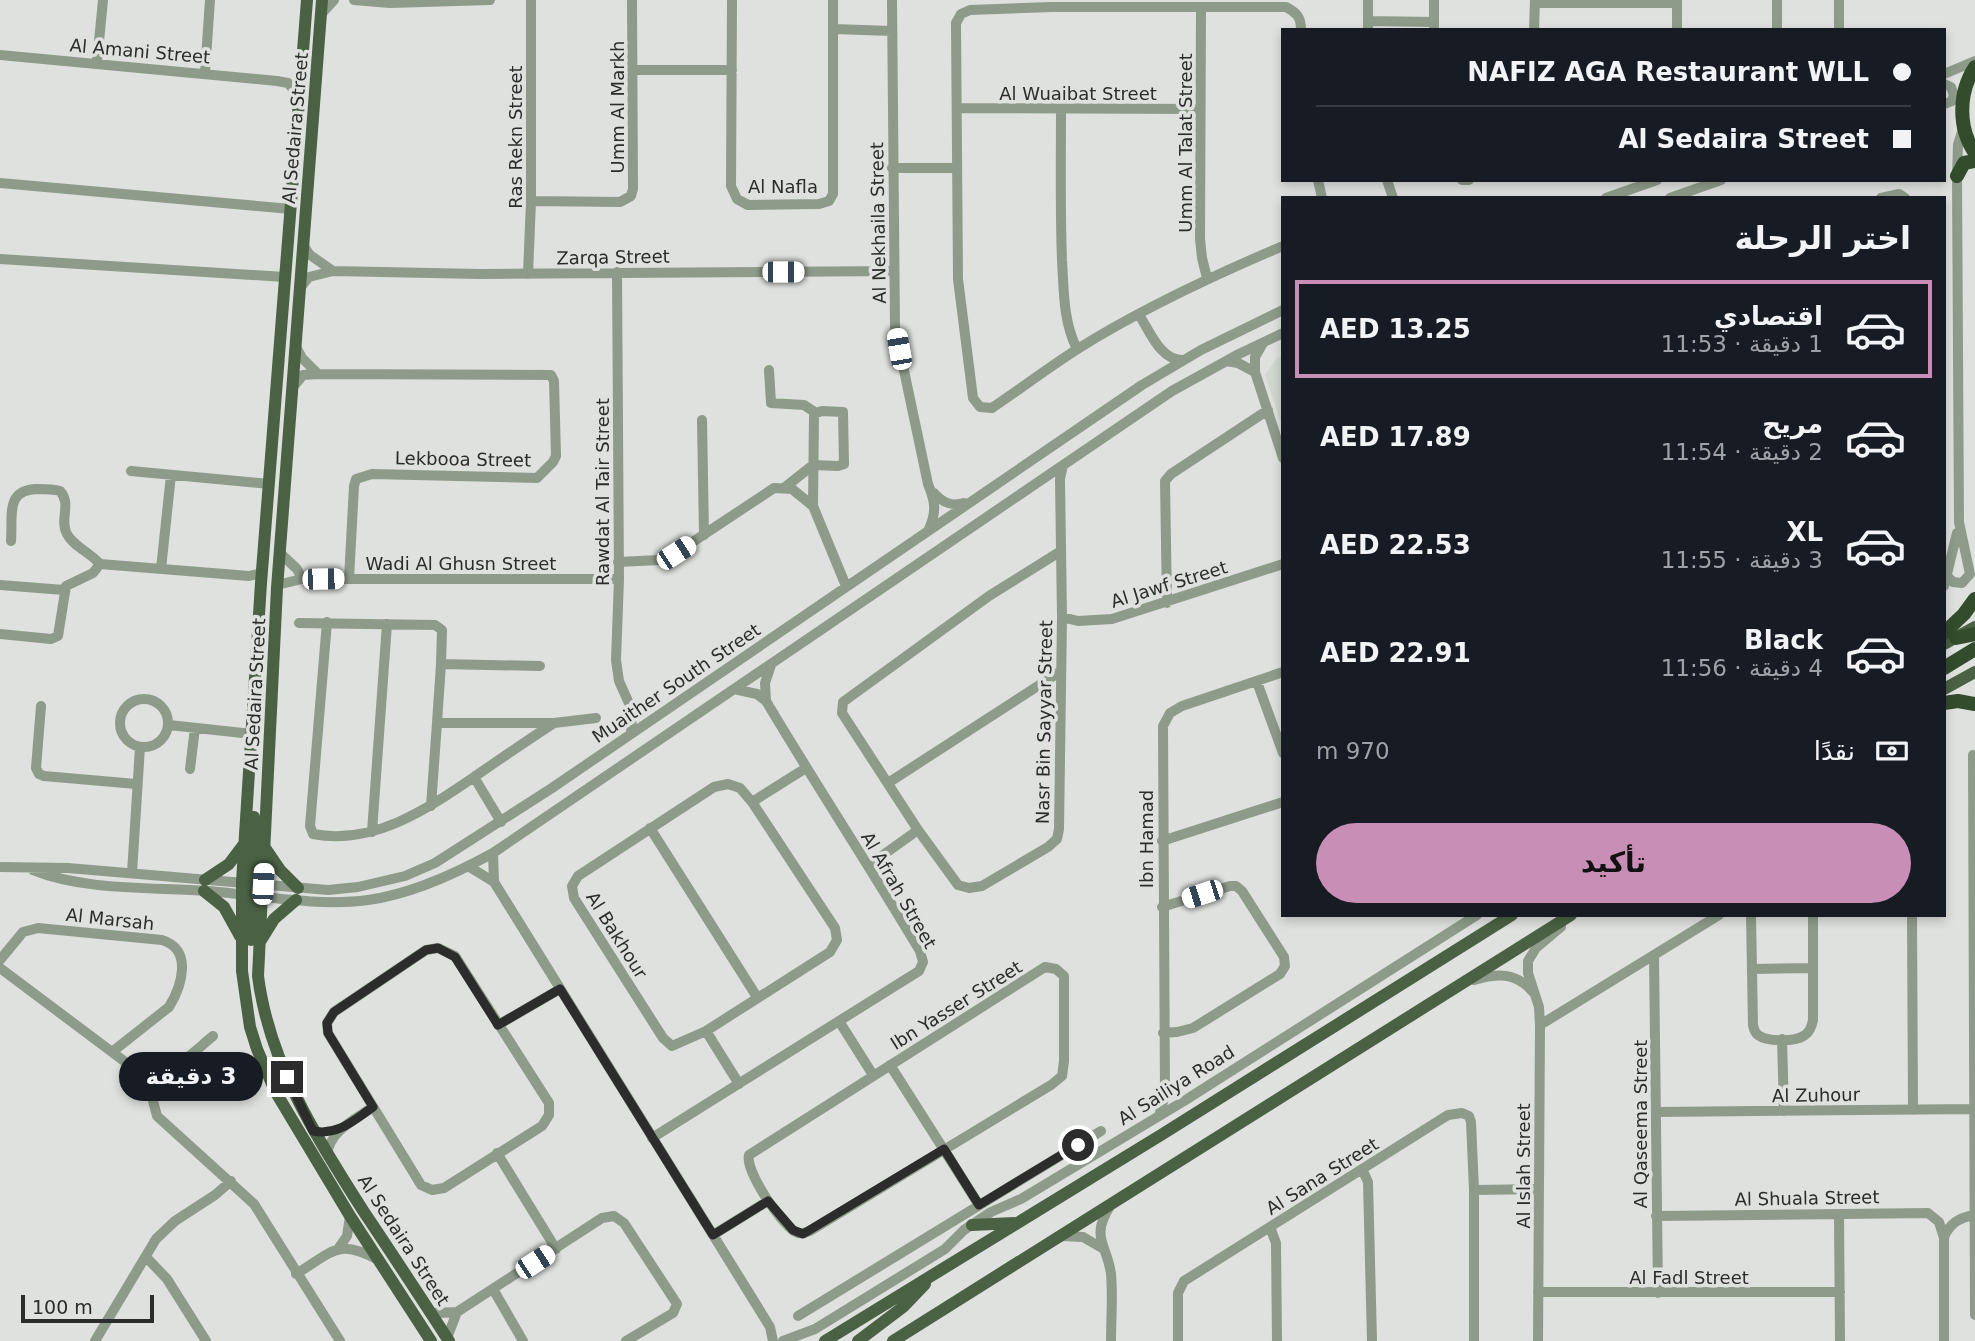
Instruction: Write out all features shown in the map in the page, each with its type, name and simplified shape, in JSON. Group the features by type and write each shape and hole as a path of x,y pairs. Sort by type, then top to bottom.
{"highway":[{"path":"1975,67 1964,89 1963,126 1975,153"},
{"path":"1957,176 1964,163 1975,161"},
{"path":"1948,638 1975,598"},
{"path":"1948,638 1975,634"},
{"path":"1946,667 1975,649"},
{"path":"1946,703 1958,701 1975,704"}],"main road":[{"name":"Al Sedaira Street","path":"307,0 269,484 257,578 244,844 252,889 260,991 273,1038 295,1097 327,1154 448,1340"},
{"name":"Al Sedaira Street","path":"322,0 278,588 264,848 252,889 242,942 245,1005 265,1070 281,1101 350,1216 431,1341"},
{"path":"1948,638 1975,627"},
{"path":"1946,688 1975,672"},
{"path":"247,793 254,812 251,943 257,964"},
{"path":"242,942 230,915 204,885 229,864 244,844"},
{"path":"258,947 274,919 297,894 264,848"},
{"name":"Al Sailiya Road","path":"825,1341 1509,917"},
{"path":"893,1341 1570,917"},
{"path":"972,1225 1014,1223"},
{"path":"858,1341 903,1307 934,1273"}],"street":[{"path":"97,62 103,0"},
{"path":"205,73 210,0"},
{"path":"322,14 334,0"},
{"path":"354,0 490,0"},
{"name":"Ras Rekn Street","path":"528,274 531,201 531,0"},
{"name":"Umm Al Markh","path":"531,201 620,202 631,196 632,0"},
{"name":"Al Nafla","path":"732,0 731,186 737,199 748,205 819,204 829,201 833,194 833,0"},
{"name":"Al Nekhaila Street","path":"892,0 895,328 928,484 936,508 928,530"},
{"path":"1368,0 1368,25 1434,26 1434,0"},
{"path":"1777,0 1777,28"},
{"path":"1839,0 1839,28"},
{"path":"1534,28 1535,2 1677,1 1677,28"},
{"path":"1281,247 1207,278 1077,349 992,408 979,407 973,398 958,279 956,23 961,14 970,10 1051,4 1286,7 1297,12 1301,28"},
{"name":"Umm Al Talat Street","path":"1201,8 1200,239 1207,278"},
{"path":"833,29 892,31"},
{"name":"Al Amani Street","path":"0,55 277,81 288,83 299,96"},
{"path":"1946,73 1975,61"},
{"path":"277,81 288,78 301,69"},
{"path":"632,70 732,70"},
{"path":"1946,85 1951,87 1954,95 1946,106"},
{"name":"Al Wuaibat Street","path":"957,108 1200,109"},
{"path":"1946,108 1956,113 1963,126 1958,145 1957,176 1959,522 1970,574 1962,583 1946,581 1959,522"},
{"path":"1061,109 1061,233 1065,317 1077,349"},
{"path":"892,168 957,168"},
{"path":"1620,192 1626,182"},
{"path":"1611,196 1648,182"},
{"path":"1676,196 1715,182"},
{"path":"0,183 290,209"},
{"path":"303,245 310,255 333,271"},
{"path":"0,260 285,277"},
{"name":"Zarqa Street","path":"300,287 309,277 333,271 528,274 893,271"},
{"name":"Rawdat Al Tair Street","path":"617,272 617,672 632,710 631,733"},
{"name":"Muaither South Street","path":"297,894 358,887 405,876 435,863 501,822 1158,375 1281,311"},
{"path":"1139,315 1159,347 1171,359 1185,360"},
{"name":"Muaither South Street","path":"29,869 47,876 78,882 204,885 350,902 412,890 493,853 1164,395 1225,361 1281,335"},
{"path":"1264,342 1255,357 1255,372 1281,452"},
{"path":"296,347 302,358 318,374"},
{"path":"1158,375 1162,364 1159,347"},
{"path":"1225,361 1238,363 1255,372"},
{"path":"769,370 771,403 804,405 816,413"},
{"name":"Lekbooa Street","path":"293,388 303,375 318,374 551,375 555,387 556,456 554,463 537,478 372,474 356,479 349,579"},
{"path":"1167,603 1165,481 1171,474 1268,410"},
{"path":"784,488 813,465 844,464 843,412 822,411 814,415 813,465 813,506 846,586"},
{"path":"702,419 704,535"},
{"name":"Nasr Bin Sayyar Street","path":"1061,551 989,596 843,702 842,713 918,830 958,885 969,888 982,886 1057,839 1062,617 1061,551 1060,492 1063,465"},
{"path":"131,471 269,484"},
{"path":"160,569 171,475"},
{"path":"1036,483 1052,485 1060,492"},
{"path":"928,484 944,502 956,505 972,500"},
{"path":"618,562 660,560 676,553 774,488 792,489 813,506"},
{"path":"11,541 14,499 18,492 26,489 60,491 66,498 64,529 68,537 100,564 257,578"},
{"path":"281,554 297,569 302,579"},
{"path":"0,634 51,639 58,636 64,590 69,584 93,573 100,564"},
{"name":"Al Jawf Street","path":"1062,617 1078,621 1112,619 1281,565"},
{"name":"Wadi Al Ghusn Street","path":"278,588 281,584 302,579 619,579"},
{"path":"0,585 64,590"},
{"path":"327,622 311,831 317,835 358,835 372,832 431,806 554,723"},
{"path":"299,623 439,627 442,635 431,806"},
{"path":"372,832 387,624"},
{"path":"440,664 540,666"},
{"path":"766,701 765,683 771,665"},
{"path":"888,783 1061,671"},
{"name":"Ibn Hamad","path":"1159,1116 1164,1102 1163,726 1170,713 1182,706 1281,673"},
{"path":"1257,682 1281,748"},
{"path":"734,689 757,694 766,701"},
{"path":"144,699 157,702 166,712 169,725 166,734 157,744 140,747 128,741 121,730 121,717 128,705 144,699"},
{"name":"Al Afrah Street","path":"652,1138 919,971 923,962 920,951 869,865 766,701"},
{"path":"41,706 36,768 39,774 136,784"},
{"path":"632,710 643,714 660,712"},
{"path":"437,723 554,723 596,718"},
{"path":"169,725 251,734"},
{"path":"190,769 194,728"},
{"path":"132,873 140,747"},
{"path":"1973,755 1975,1315"},
{"path":"752,802 806,768"},
{"path":"474,777 501,822"},
{"name":"Al Bakhour","path":"728,784 740,788 835,928 837,940 830,952 706,1031 672,1046 663,1038 574,898 572,886 578,876 650,828 714,787 728,784"},
{"path":"1162,841 1281,803"},
{"path":"650,828 757,997"},
{"path":"869,865 918,830"},
{"path":"493,853 494,882"},
{"path":"468,866 494,882 754,1300 769,1327 773,1341"},
{"name":"Muaither South Street","path":"0,867 132,873 204,885"},
{"path":"1162,906 1236,886 1242,891 1284,957 1285,965 1280,974 1193,1028 1163,1033"},
{"name":"Al Sailiya Road","path":"787,1339 816,1329 951,1245 972,1225 996,1209 1021,1199 1184,1101 1474,917"},
{"name":"Al Islah Street","path":"1538,1341 1540,1025 1539,1007 1528,974 1528,961 1536,948 1571,917"},
{"path":"1540,1025 1716,917"},
{"path":"1751,917 1753,1025 1755,1032 1765,1038 1782,1039 1804,1037 1814,1020 1814,917"},
{"path":"1912,917 1913,1110"},
{"name":"Al Marsah","path":"0,960 23,932 38,928 162,940 176,947 181,955 182,976 174,1000 169,1007 112,1052"},
{"path":"438,948 455,957 549,1103 549,1115 542,1126 444,1188 432,1190 421,1185 373,1107 328,1033 327,1023 334,1012 426,950 438,948"},
{"name":"Al Qaseema Street","path":"1654,955 1658,1293"},
{"name":"Ibn Yasser Street","path":"1045,967 1056,969 1064,976 1062,1076 803,1234 793,1230 768,1201 748,1164 749,1155 890,1065 1045,967"},
{"path":"0,968 131,1067 144,1072 158,1073 170,1069 213,1036"},
{"path":"1752,969 1814,968"},
{"path":"1462,983 1501,974 1518,979 1533,992"},
{"path":"498,1025 560,989"},
{"path":"839,1021 873,1074"},
{"path":"706,1031 739,1084"},
{"path":"1782,1039 1784,1111"},
{"path":"890,1065 979,1205"},
{"path":"158,1073 153,1101 158,1116 254,1204 340,1341"},
{"path":"1164,1088 1184,1101"},
{"path":"327,1154 331,1141 339,1130 373,1107"},
{"name":"Al Zuhour","path":"1657,1112 1975,1109"},
{"name":"Al Sana Street","path":"1178,1341 1178,1293 1184,1281 1448,1115 1462,1113 1469,1116 1471,1122 1474,1341"},
{"path":"313,1131 339,1130"},
{"name":"Al Sailiya Road","path":"798,1316 1101,1131"},
{"path":"497,1153 556,1249"},
{"path":"1052,1160 1069,1170"},
{"path":"1052,1160 1055,1179"},
{"path":"1362,1169 1368,1182 1372,1341"},
{"path":"96,1341 156,1239 231,1181"},
{"path":"1474,1190 1539,1189"},
{"path":"713,1235 768,1201"},
{"path":"1110,1206 1101,1226 1102,1248 1111,1274 1111,1341"},
{"name":"Al Shuala Street","path":"1656,1216 1928,1213 1940,1222 1944,1238"},
{"path":"1839,1215 1840,1341"},
{"path":"1944,1341 1944,1238 1955,1221 1974,1215"},
{"path":"296,1274 338,1249 347,1236 350,1216"},
{"path":"430,1313 457,1312 601,1218 614,1216 624,1223 677,1307 673,1313 626,1341"},
{"path":"1270,1227 1276,1242 1278,1341"},
{"path":"1062,1236 1083,1237 1102,1248"},
{"path":"338,1249 358,1249 379,1260"},
{"path":"900,1253 907,1261 917,1265"},
{"path":"900,1253 903,1274"},
{"path":"146,1257 167,1279 206,1341"},
{"path":"493,1289 523,1341"},
{"name":"Al Fadl Street","path":"1538,1292 1840,1292"},
{"path":"754,1300 763,1307 787,1339"},
{"path":"448,1340 457,1312"}],"shaded area":[{"path":"1281,357 1281,423 1265,375 1277,358"}],"route":[{"path":"287,1077 313,1131 339,1130 373,1107 328,1033 327,1023 334,1012 426,950 438,948 455,957 498,1025 560,989 713,1235 768,1201 793,1230 803,1234 944,1149 979,1205 1078,1145"}]}
